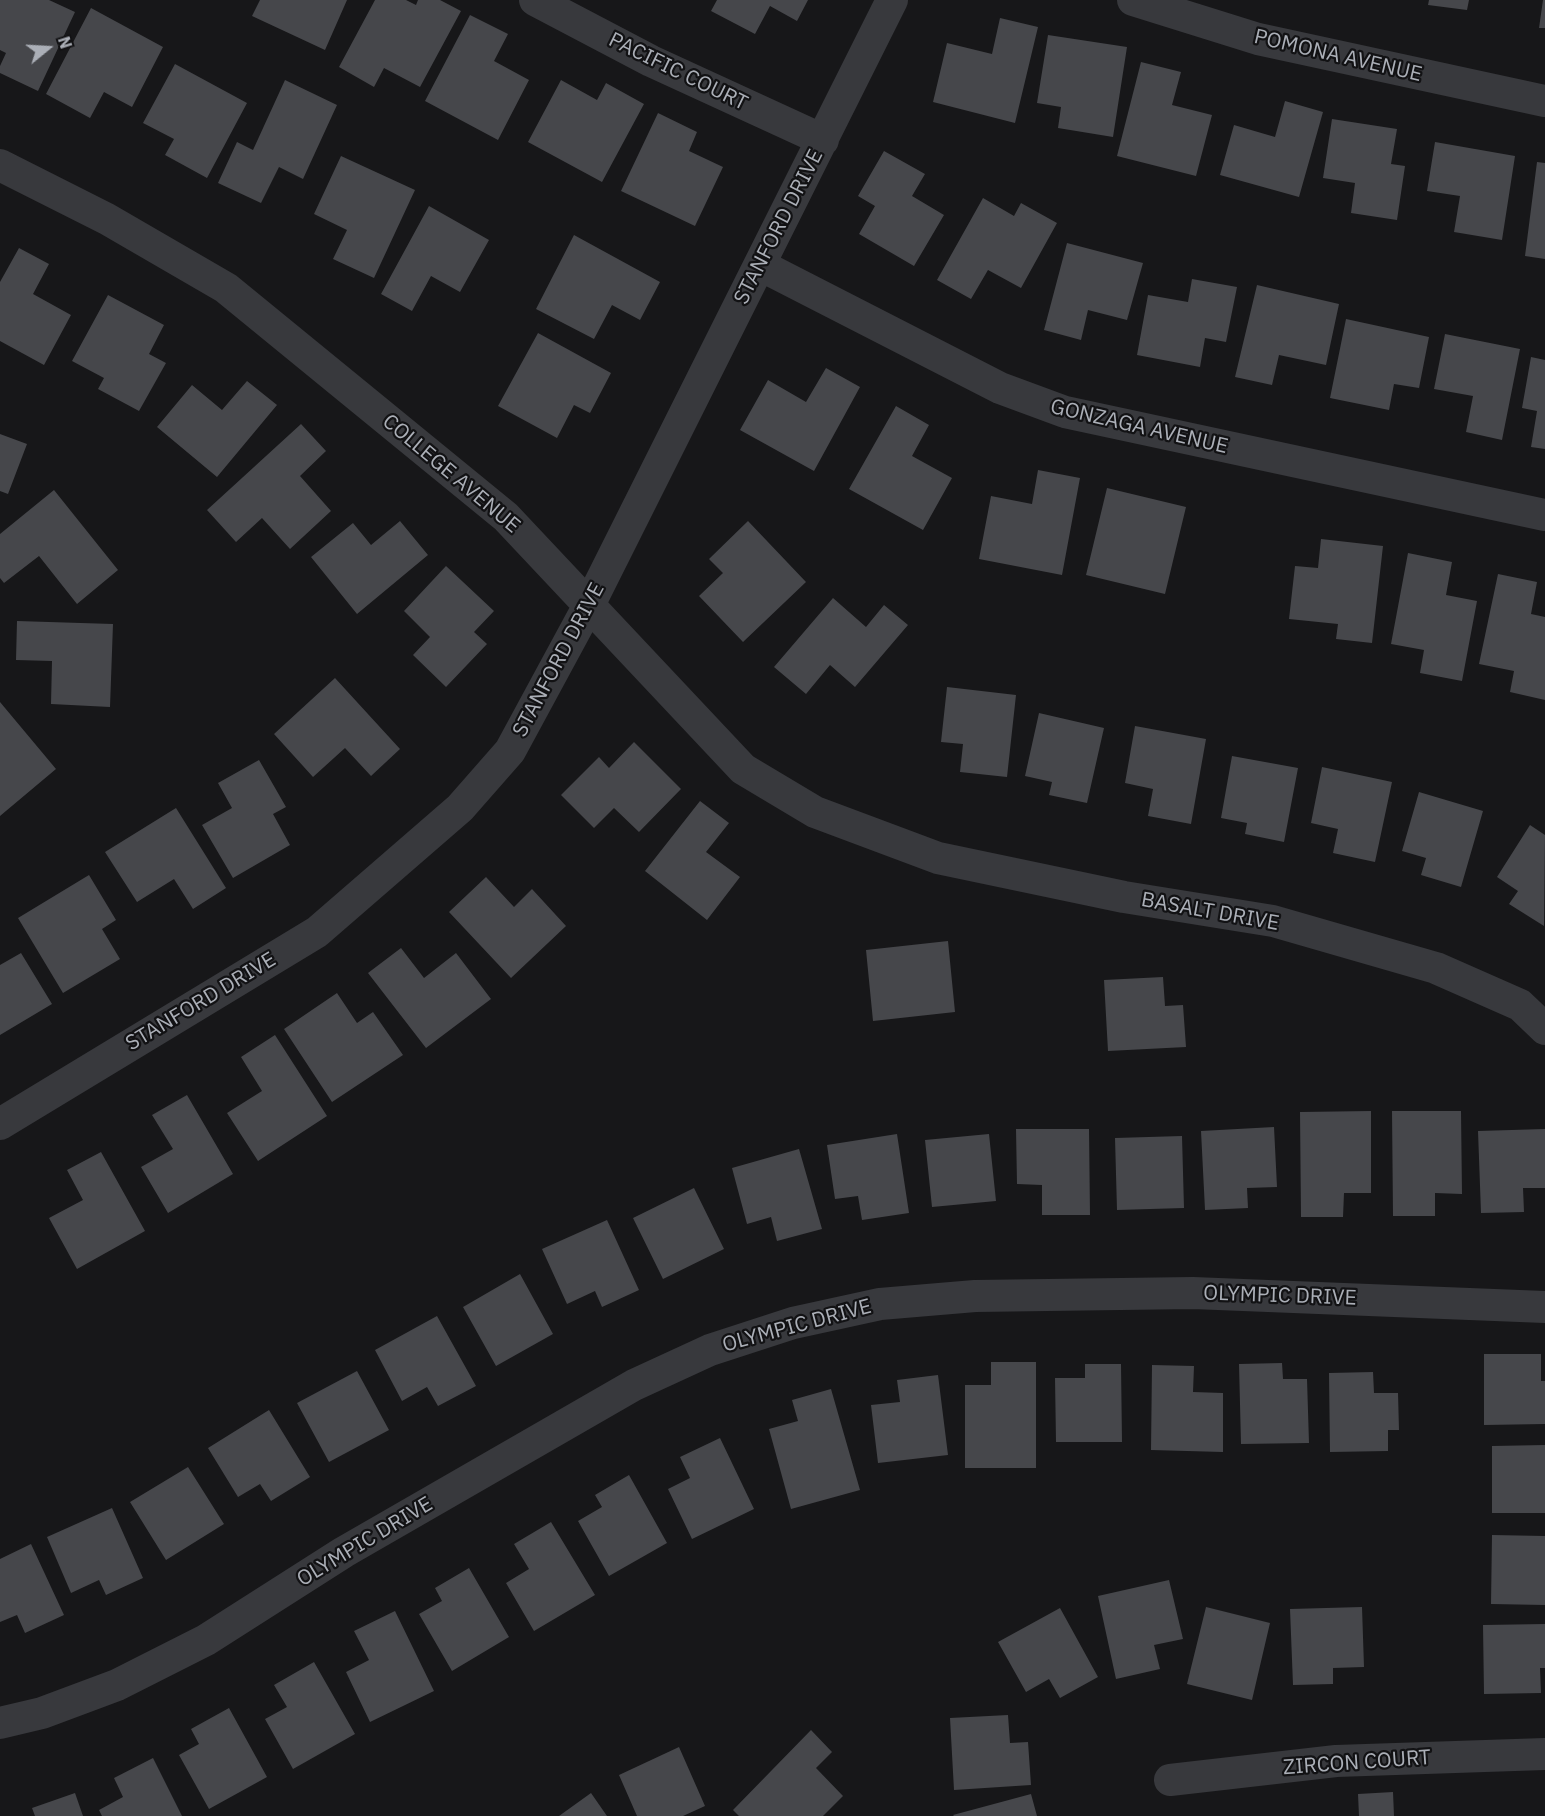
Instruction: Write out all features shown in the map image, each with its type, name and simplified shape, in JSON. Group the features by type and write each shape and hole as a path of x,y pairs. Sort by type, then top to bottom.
{"street":[{"name":"PACIFIC COURT","path":"535,0 651,61 823,140"},
{"name":"STANFORD DRIVE","path":"0,1124 316,932 460,808 510,751 589,605 892,0"},
{"name":"POMONA AVENUE","path":"1133,0 1258,39 1545,101"},
{"name":"COLLEGE AVENUE","path":"0,165 107,219 226,288 506,517 743,769 815,812 862,830"},
{"name":"GONZAGA AVENUE","path":"760,265 1000,388 1065,412 1545,515"},
{"name":"BASALT DRIVE","path":"862,830 938,858 1124,897 1273,921 1382,952 1436,968 1520,1005 1545,1029"},
{"name":"OLYMPIC DRIVE","path":"0,1723 42,1713 137,1675 206,1640 344,1552 634,1385 710,1350 793,1323 880,1304 975,1296 1193,1293 1545,1307"},
{"name":"ZIRCON COURT","path":"1170,1780 1336,1761 1545,1754"}],"building":[{"path":"0,0 49,0 75,12 38,91 0,73 0,66 6,53 0,50"},
{"path":"260,0 347,0 325,50 252,16"},
{"path":"375,0 406,0 416,5 418,0 440,0 461,11 420,87 384,68 374,87 339,67"},
{"path":"717,0 808,0 797,21 770,6 755,34 711,11"},
{"path":"1429,0 1469,0 1467,10 1428,5"},
{"path":"1543,0 1545,0 1545,28 1539,28"},
{"path":"91,8 163,47 132,107 104,92 90,118 46,94"},
{"path":"470,15 508,34 494,61 529,80 498,140 425,101"},
{"path":"1000,18 1038,27 1015,123 933,102 947,43 992,54"},
{"path":"1048,35 1127,47 1113,137 1058,128 1061,107 1037,103"},
{"path":"1141,62 1181,72 1172,105 1212,115 1196,176 1117,156"},
{"path":"175,64 247,103 207,178 165,155 174,139 143,123"},
{"path":"285,80 337,105 303,179 279,167 261,203 218,183 237,142 253,150"},
{"path":"561,80 597,100 606,83 644,104 602,182 528,142"},
{"path":"1285,101 1323,112 1299,197 1220,175 1234,125 1275,137"},
{"path":"658,113 697,132 689,151 723,167 695,226 621,191"},
{"path":"1332,119 1397,129 1391,164 1405,166 1397,220 1351,213 1355,183 1323,178"},
{"path":"1435,142 1515,156 1502,240 1454,232 1460,196 1427,191"},
{"path":"884,151 925,174 912,196 944,215 914,266 859,234 875,206 858,196"},
{"path":"341,156 415,190 374,278 333,259 347,230 314,214"},
{"path":"1537,162 1545,163 1545,259 1525,256"},
{"path":"983,198 1014,216 1021,203 1057,223 1021,288 988,270 971,299 937,280"},
{"path":"429,206 489,240 460,292 431,276 412,311 381,294"},
{"path":"574,235 660,282 640,320 612,305 594,339 536,309"},
{"path":"1067,243 1143,263 1127,320 1088,310 1081,340 1044,330"},
{"path":"19,248 49,264 33,294 71,315 44,365 0,341 0,282"},
{"path":"1192,279 1237,287 1226,342 1205,338 1200,367 1137,355 1148,295 1188,302"},
{"path":"1257,285 1339,304 1326,365 1279,355 1272,385 1235,377"},
{"path":"108,295 164,325 149,354 166,363 139,411 98,389 104,378 72,361"},
{"path":"1346,319 1429,337 1419,388 1394,384 1389,410 1330,398"},
{"path":"538,333 611,373 590,413 574,405 557,438 498,406"},
{"path":"1445,334 1520,349 1502,440 1466,432 1473,396 1434,389"},
{"path":"1531,357 1545,360 1545,449 1531,447 1537,411 1522,408"},
{"path":"826,368 860,387 814,471 740,430 768,380 806,402"},
{"path":"247,381 277,405 217,477 157,427 192,385 222,410"},
{"path":"896,406 929,425 912,456 952,478 923,530 849,489"},
{"path":"301,424 326,451 300,476 331,511 290,549 262,518 236,542 207,510"},
{"path":"0,434 27,444 8,494 0,491"},
{"path":"1038,470 1080,478 1062,575 979,559 991,496 1032,504"},
{"path":"1107,488 1186,507 1165,594 1086,575"},
{"path":"54,490 118,570 77,604 39,556 4,583 0,578 0,534"},
{"path":"400,521 428,555 357,614 311,557 353,523 371,545"},
{"path":"748,521 806,582 743,642 699,596 723,573 709,559"},
{"path":"1321,539 1383,546 1372,643 1336,639 1338,624 1289,619 1295,566 1318,568"},
{"path":"1408,553 1452,562 1446,595 1477,601 1462,681 1420,673 1424,650 1391,644"},
{"path":"446,566 494,611 474,632 487,644 446,687 413,655 430,637 404,611"},
{"path":"1498,574 1537,582 1531,614 1545,617 1545,700 1510,692 1514,671 1479,664"},
{"path":"833,598 866,627 884,605 908,625 855,687 830,665 806,694 774,667"},
{"path":"17,621 113,624 110,707 51,704 52,661 16,660"},
{"path":"335,678 400,749 371,776 345,748 313,777 274,734"},
{"path":"947,687 1016,695 1007,777 960,772 963,744 941,742"},
{"path":"0,702 56,769 0,816"},
{"path":"1039,713 1104,728 1087,803 1049,795 1052,782 1025,776"},
{"path":"1135,726 1206,739 1191,824 1148,816 1153,789 1125,783"},
{"path":"634,742 681,789 639,832 614,808 594,828 561,795 599,757 609,768"},
{"path":"1232,756 1298,768 1284,842 1245,834 1247,823 1221,818"},
{"path":"259,760 286,807 273,814 290,845 233,878 202,825 232,808 218,783"},
{"path":"1322,767 1392,782 1375,862 1333,853 1338,829 1311,823"},
{"path":"1419,792 1483,811 1461,887 1421,875 1426,858 1402,851"},
{"path":"700,801 729,823 706,852 740,877 707,920 645,871"},
{"path":"176,808 226,888 193,909 174,879 137,902 105,852"},
{"path":"1530,825 1545,835 1544,926 1509,904 1518,891 1497,877"},
{"path":"89,875 116,920 102,929 120,959 63,993 18,918"},
{"path":"486,877 514,907 532,889 566,926 511,978 449,912"},
{"path":"948,941 955,1012 873,1021 866,950"},
{"path":"401,948 424,978 456,953 491,999 426,1048 368,973"},
{"path":"21,953 52,1004 0,1035 0,965"},
{"path":"1163,977 1165,1006 1183,1005 1186,1047 1108,1051 1104,980"},
{"path":"337,993 357,1023 373,1012 403,1055 332,1102 284,1029"},
{"path":"275,1035 327,1116 258,1161 227,1113 262,1091 241,1057"},
{"path":"187,1095 233,1174 168,1213 141,1167 173,1149 152,1115"},
{"path":"1371,1111 1371,1193 1344,1193 1343,1217 1301,1217 1300,1112"},
{"path":"1392,1111 1461,1111 1462,1194 1435,1193 1435,1216 1393,1216"},
{"path":"1274,1127 1277,1187 1247,1188 1248,1208 1205,1210 1201,1131"},
{"path":"1016,1129 1089,1129 1090,1215 1042,1215 1042,1185 1017,1184"},
{"path":"1545,1129 1545,1188 1523,1188 1524,1212 1481,1213 1478,1131"},
{"path":"897,1134 909,1213 862,1220 858,1196 835,1199 827,1145"},
{"path":"989,1134 996,1201 932,1207 925,1140"},
{"path":"1182,1136 1184,1208 1117,1210 1115,1138"},
{"path":"799,1149 822,1229 777,1241 771,1217 747,1224 732,1168"},
{"path":"101,1152 145,1231 77,1269 49,1218 83,1200 67,1170"},
{"path":"694,1188 724,1249 663,1279 633,1218"},
{"path":"607,1220 639,1290 602,1307 595,1291 567,1304 542,1249"},
{"path":"520,1274 553,1334 496,1366 463,1307"},
{"path":"437,1316 476,1386 438,1406 427,1387 402,1401 375,1350"},
{"path":"1484,1354 1541,1354 1541,1381 1545,1381 1545,1424 1484,1425"},
{"path":"991,1362 1036,1362 1036,1468 965,1468 965,1385 991,1385"},
{"path":"1282,1363 1283,1379 1307,1379 1309,1443 1241,1444 1239,1364"},
{"path":"1085,1364 1121,1364 1122,1442 1056,1442 1055,1378 1085,1378"},
{"path":"1152,1365 1194,1366 1193,1392 1223,1393 1223,1452 1151,1450"},
{"path":"357,1371 389,1430 329,1462 297,1403"},
{"path":"1373,1372 1374,1393 1398,1393 1399,1430 1388,1430 1388,1451 1330,1452 1329,1373"},
{"path":"938,1375 948,1455 878,1463 871,1405 900,1402 897,1380"},
{"path":"831,1389 860,1490 791,1509 769,1429 798,1421 792,1400"},
{"path":"269,1410 310,1477 271,1501 260,1484 238,1497 208,1448"},
{"path":"720,1438 754,1509 692,1539 668,1489 690,1478 680,1457"},
{"path":"1545,1445 1545,1513 1492,1513 1492,1446"},
{"path":"188,1467 224,1524 166,1560 130,1502"},
{"path":"629,1475 667,1543 609,1576 578,1521 602,1507 595,1495"},
{"path":"112,1508 143,1578 106,1595 99,1580 71,1593 47,1537"},
{"path":"551,1522 595,1595 534,1631 506,1583 529,1569 514,1544"},
{"path":"1492,1535 1545,1536 1545,1605 1491,1604"},
{"path":"31,1544 64,1615 25,1633 17,1615 0,1622 0,1559"},
{"path":"469,1568 509,1637 452,1671 419,1614 442,1601 435,1588"},
{"path":"1169,1580 1183,1639 1154,1645 1160,1669 1116,1679 1098,1596"},
{"path":"1206,1607 1270,1623 1252,1700 1187,1684"},
{"path":"1362,1607 1364,1667 1333,1668 1333,1684 1293,1685 1290,1609"},
{"path":"1060,1608 1098,1677 1060,1698 1049,1679 1026,1692 998,1642"},
{"path":"395,1611 434,1691 370,1722 346,1672 369,1660 354,1631"},
{"path":"1545,1624 1545,1668 1540,1668 1541,1693 1484,1694 1483,1625"},
{"path":"314,1662 355,1734 293,1769 265,1719 287,1707 274,1685"},
{"path":"229,1708 267,1777 209,1809 179,1755 199,1744 191,1729"},
{"path":"1008,1715 1010,1743 1028,1742 1031,1785 954,1790 950,1718"},
{"path":"811,1730 832,1752 816,1768 843,1796 823,1816 739,1816 733,1810"},
{"path":"679,1747 705,1806 683,1816 637,1816 619,1775"},
{"path":"153,1758 182,1816 102,1816 99,1810 123,1797 114,1778"},
{"path":"1393,1792 1394,1816 1359,1816 1358,1794"},
{"path":"75,1793 83,1816 35,1816 32,1808"},
{"path":"591,1793 607,1816 559,1816"},
{"path":"1031,1794 1037,1816 953,1815"}]}
